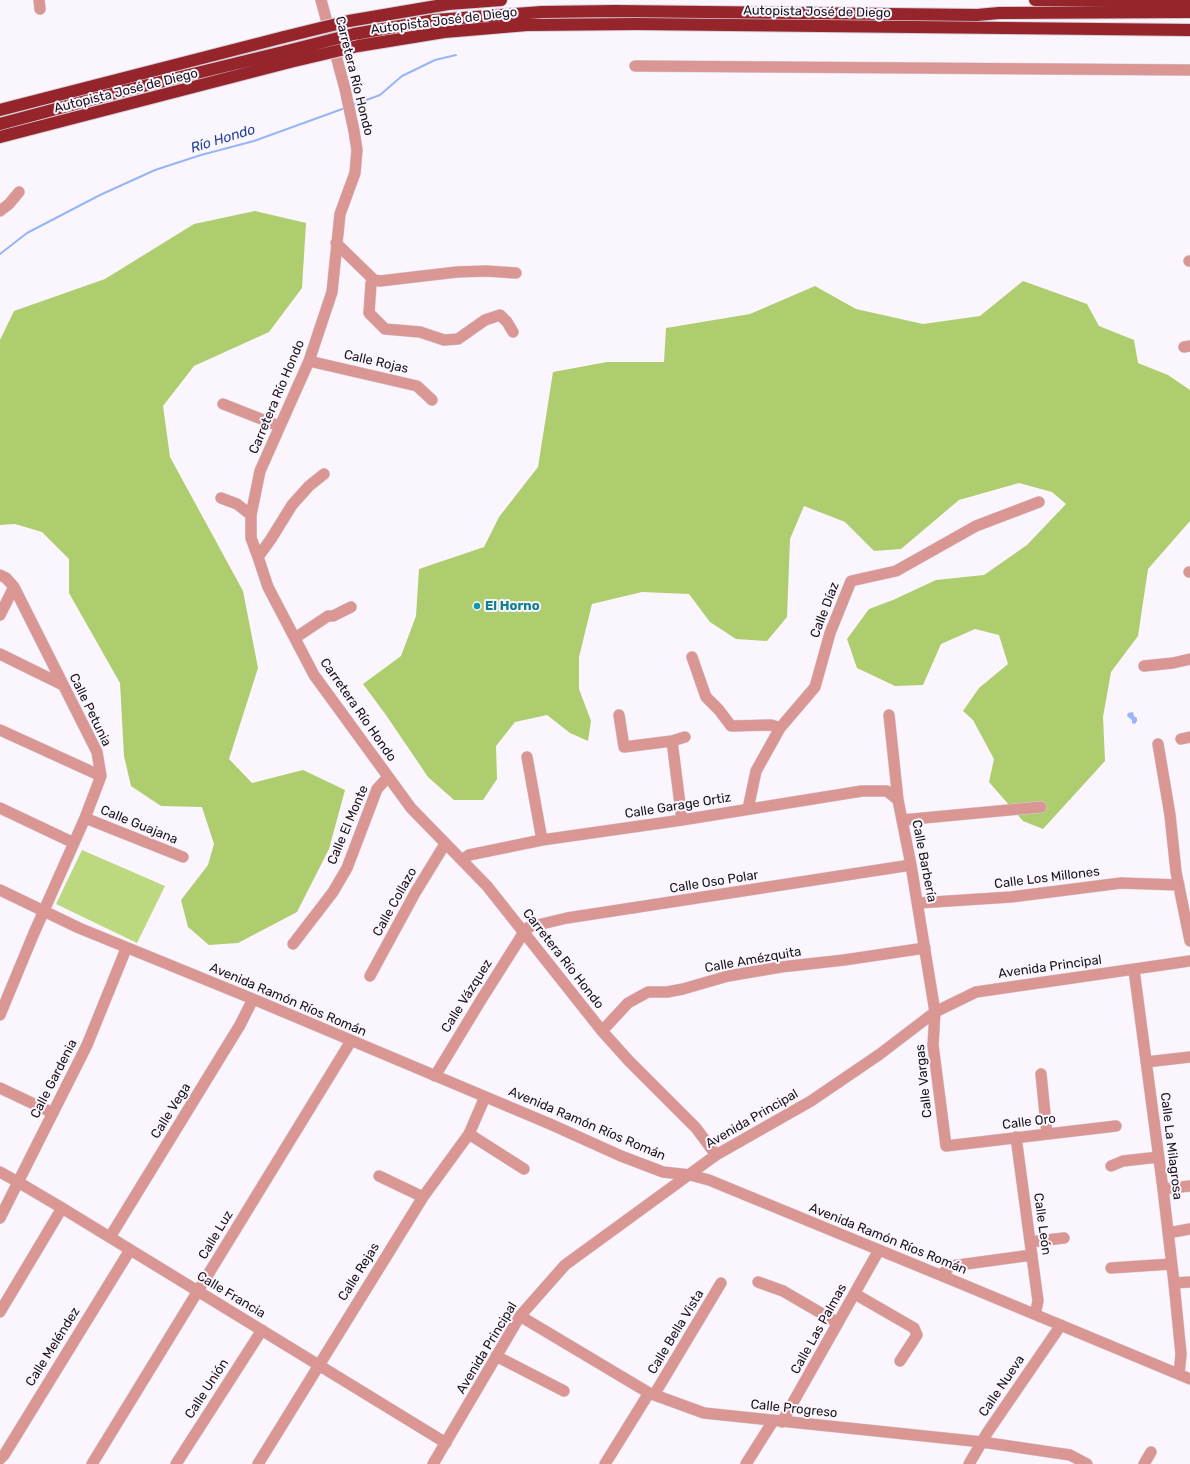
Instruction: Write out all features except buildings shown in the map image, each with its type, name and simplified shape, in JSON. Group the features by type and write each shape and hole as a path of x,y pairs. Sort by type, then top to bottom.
{"highway":[{"name":"Autopista José de Diego","path":"0,110 349,21 448,4 501,0"},
{"path":"1035,0 1190,1"},
{"path":"356,40 435,20 542,12 615,11 977,15 999,13 1190,12"},
{"path":"977,15 1000,18 1190,17"},
{"name":"Autopista José de Diego","path":"0,137 289,57 356,40 444,32 527,25 637,24 1190,30"},
{"path":"0,124 127,90 289,57"}],"street":[{"name":"Carretera Río Hondo","path":"321,0 345,89 354,131 357,150 355,173 340,214 332,292 309,361 260,471 251,515 251,538 268,587 314,675 411,808 487,886 602,1031 629,1061 696,1128 716,1156"},
{"path":"635,66 1190,70"},
{"path":"0,211 9,204 19,192"},
{"path":"336,243 374,280 380,281 464,272 486,271 516,273"},
{"path":"374,280 372,283 369,313 385,329 420,332 444,340 458,339 485,320 500,315 508,322 514,332"},
{"name":"Calle Rojas","path":"309,361 417,386 432,400"},
{"path":"224,404 279,426"},
{"path":"258,557 292,505 309,486 324,474"},
{"path":"221,498 237,504 251,515"},
{"name":"Calle Díaz","path":"748,809 756,771 780,728 815,687 830,633 851,581 896,571 976,526 1039,502"},
{"name":"Calle Petunia","path":"0,575 6,578 14,587 97,752 101,776"},
{"path":"0,615 14,587"},
{"path":"295,638 328,616 333,616 351,607"},
{"path":"0,654 63,685"},
{"path":"692,657 706,697 719,710 731,726 771,725 780,728"},
{"path":"1144,666 1190,659"},
{"path":"619,715 624,747 672,741 686,737"},
{"name":"Calle Barbería","path":"889,715 898,800 912,865 935,1012"},
{"path":"0,730 101,776 85,818 0,1015"},
{"path":"672,741 682,820"},
{"path":"1158,744 1179,885 1190,941"},
{"path":"527,757 542,840"},
{"name":"Calle El Monte","path":"293,944 329,897 347,868 377,789 388,777"},
{"name":"Calle Garage Ortiz","path":"462,860 470,855 542,840 682,820 862,791 887,791 898,800"},
{"path":"902,820 1041,807"},
{"path":"0,808 74,842"},
{"name":"Calle Guajana","path":"85,818 183,858"},
{"name":"Calle Collazo","path":"370,976 415,893 445,844"},
{"name":"Calle Oso Polar","path":"524,932 529,927 567,918 912,865"},
{"name":"Calle Los Millones","path":"918,903 1010,897 1121,883 1179,885"},
{"name":"Avenida Ramón Ríos Román","path":"0,890 126,949 253,999 645,1165 663,1172 690,1174 709,1180 1190,1379"},
{"name":"Calle Vázquez","path":"435,1076 524,932"},
{"name":"Calle Amézquita","path":"602,1031 628,1003 648,992 667,992 683,989 728,976 781,967 844,960 925,948"},
{"name":"Calle Gardenia","path":"0,1218 87,1045 126,949"},
{"name":"Avenida Principal","path":"433,1464 520,1316 565,1264 716,1156 811,1101 880,1054 935,1012 976,992 1190,961"},
{"name":"Calle La Milagrosa","path":"1134,970 1172,1264 1181,1354 1179,1374"},
{"name":"Calle Vega","path":"110,1237 240,1025 253,999"},
{"name":"Calle Vargas","path":"935,1012 933,1045 946,1146"},
{"name":"Calle Luz","path":"92,1464 351,1041"},
{"path":"1146,1062 1190,1057"},
{"path":"1041,1074 1047,1134"},
{"path":"0,1088 53,1113"},
{"name":"Calle Rejas","path":"258,1464 422,1197 470,1134 485,1097"},
{"name":"Calle Oro","path":"946,1146 1116,1126"},
{"path":"470,1134 524,1169"},
{"name":"Calle León","path":"1016,1137 1038,1301 1035,1314"},
{"path":"1111,1166 1124,1161 1159,1157"},
{"name":"Calle Francia","path":"0,1172 110,1237 446,1442"},
{"path":"379,1176 422,1197"},
{"path":"1163,1189 1190,1186"},
{"path":"0,1312 62,1208"},
{"path":"1168,1233 1190,1229"},
{"path":"1030,1242 1064,1238"},
{"name":"Calle Meléndez","path":"0,1459 4,1455 130,1250"},
{"name":"Calle Las Palmas","path":"746,1464 778,1421 838,1323 879,1250"},
{"path":"941,1275 951,1266 1032,1255"},
{"path":"1111,1268 1172,1264"},
{"path":"758,1282 784,1291 838,1323"},
{"path":"1174,1283 1190,1282"},
{"name":"Calle Bella Vista","path":"605,1464 722,1283"},
{"path":"855,1294 914,1328 917,1335 900,1361"},
{"name":"Calle Progreso","path":"520,1316 651,1394 704,1413 982,1442 1070,1455 1087,1464"},
{"name":"Calle Nueva","path":"969,1464 982,1442 1061,1325"},
{"name":"Calle Unión","path":"176,1464 262,1330"},
{"path":"496,1356 564,1391"},
{"path":"1144,1464 1151,1452"}],"green space":[{"path":"255,211 306,223 302,288 269,332 194,366 163,406 170,457 243,591 258,668 229,759 252,783 303,770 345,790 329,849 297,912 238,943 209,945 188,927 181,900 208,865 214,844 202,807 161,806 131,786 124,756 120,683 69,593 69,559 42,532 15,524 0,525 0,340 14,311 105,279 194,224"},
{"path":"1023,281 1087,304 1099,326 1134,340 1138,363 1168,375 1190,390 1190,521 1148,569 1138,636 1111,672 1103,717 1105,761 1043,829 1023,821 989,782 994,759 973,720 963,711 979,688 1008,664 999,635 975,629 941,644 923,685 895,686 857,668 847,639 869,609 893,600 936,580 984,575 1027,545 1066,504 1052,492 1019,483 959,500 901,549 874,551 845,522 804,506 790,539 787,617 767,641 736,639 710,622 689,594 642,592 592,604 579,657 579,689 591,721 588,741 570,733 547,715 515,722 496,746 497,779 483,800 454,800 428,777 363,684 401,656 416,616 419,569 484,547 499,517 538,467 553,372 607,362 664,362 666,328 750,314 815,286 856,309 923,324 980,316"},
{"path":"82,850 165,886 137,943 56,904"}],"water":[{"path":"1133,712 1134,716 1137,718 1135,724 1132,723 1132,720 1127,716 1128,713"}],"waterway":[{"name":"Río Hondo","path":"353,105 380,95 402,76 435,60 456,55"},
{"name":"Río Hondo","path":"0,254 27,233 100,195 155,170 201,155 254,141 345,108"}],"place":[{"name":"El Horno","path":"477,606"}]}
